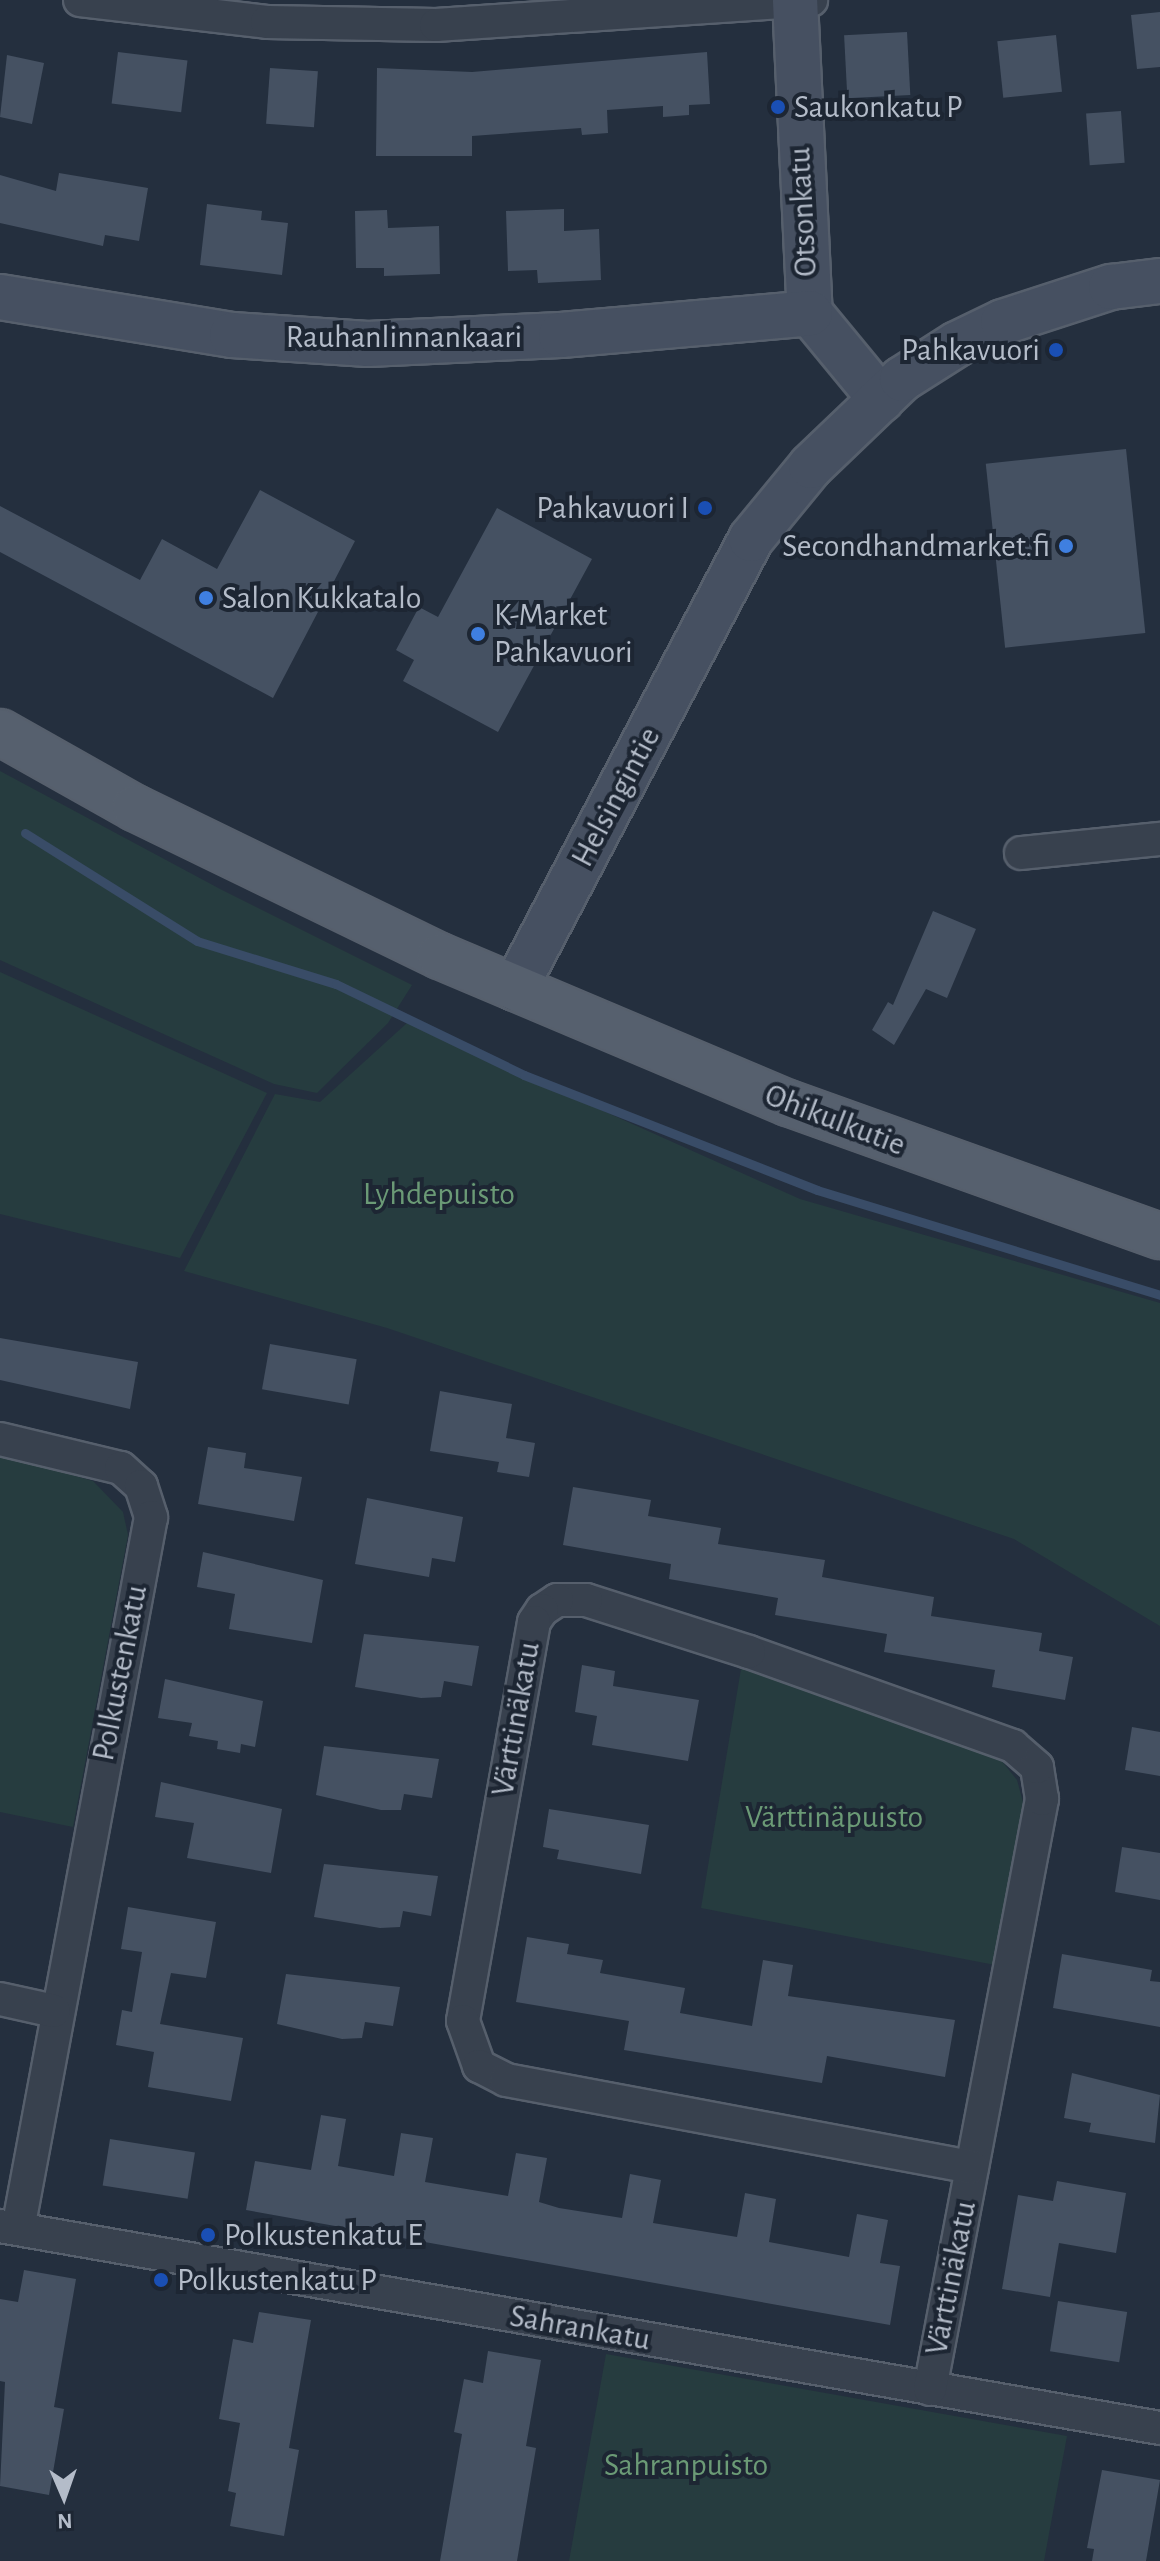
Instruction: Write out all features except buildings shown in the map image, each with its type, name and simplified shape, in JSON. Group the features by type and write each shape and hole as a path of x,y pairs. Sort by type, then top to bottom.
{"main road":[{"path":"0,732 135,808 515,988"},
{"name":"Ohikulkutie","path":"515,988 802,1109 1160,1236"}],"street":[{"path":"80,0 267,22 436,25 800,1"},
{"path":"416,0 436,25"},
{"name":"Otsonkatu","path":"800,1 810,313 881,399"},
{"name":"Helsingintie","path":"515,988 751,539 811,466 902,379 1003,322 1111,287 1160,281"},
{"name":"Rauhanlinnankaari","path":"0,297 175,328 368,344 561,335 810,313"},
{"path":"1021,853 1160,839"},
{"name":"Polkustenkatu","path":"0,1439 121,1468 141,1486 151,1517 9,2228"},
{"name":"Värttinäkatu","path":"930,2389 1042,1799 1037,1767 1013,1746 749,1652 586,1600 557,1600 542,1610 534,1622 463,2021 479,2066 506,2080 972,2167"},
{"path":"0,1999 54,2011"},
{"name":"Sahrankatu","path":"9,2228 1160,2428"}],"green space":[{"path":"0,771 222,890 412,985 388,1023 317,1093 274,1084 0,960"},
{"path":"0,972 267,1093 180,1258 0,1214"},
{"name":"Lyhdepuisto","path":"407,1023 800,1199 1160,1303 1160,1626 1014,1539 387,1328 184,1271 275,1094 320,1102"},
{"path":"0,1454 93,1481 123,1512 128,1535 73,1827 0,1812"},
{"name":"Värttinäpuisto","path":"742,1663 997,1755 1017,1780 1023,1802 995,1965 701,1908"},
{"name":"Sahranpuisto","path":"606,2354 1067,2436 1044,2561 569,2561"}],"waterway":[{"path":"25,833 197,941 336,984 524,1075 817,1190 1160,1295"}],"place":[{"name":"Saukonkatu P","path":"778,107"},
{"name":"Pahkavuori","path":"1056,350"},
{"name":"Pahkavuori I","path":"705,508"},
{"name":"Secondhandmarket.fi","path":"1066,546"},
{"name":"Salon Kukkatalo","path":"206,598"},
{"name":"K-Market Pahkavuori","path":"478,634"},
{"name":"Polkustenkatu E","path":"208,2235"},
{"name":"Polkustenkatu P","path":"161,2280"}]}
